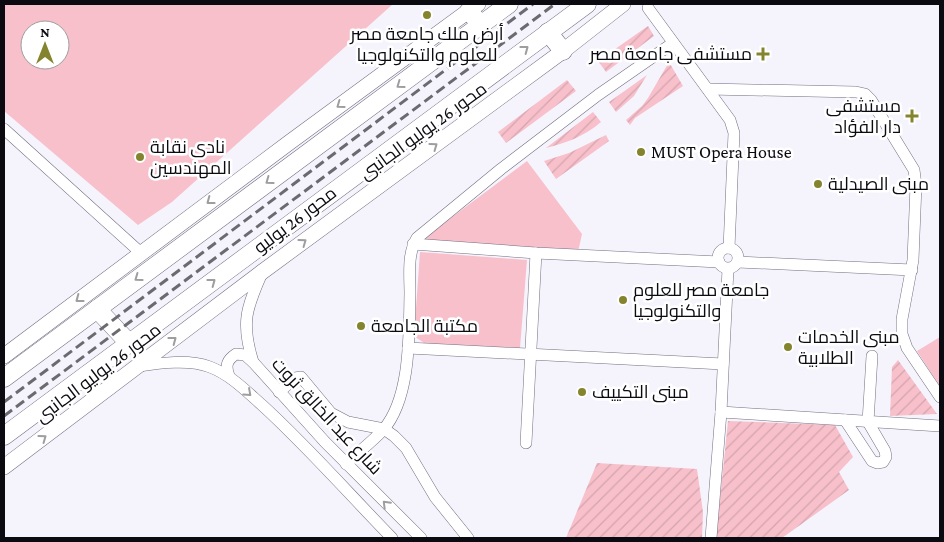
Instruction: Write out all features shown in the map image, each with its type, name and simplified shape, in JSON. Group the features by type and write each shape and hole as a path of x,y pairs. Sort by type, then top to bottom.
{"highway":[{"path":"4,378 509,4"},
{"name":"محور 26 يوليو","path":"4,436 587,4"},
{"path":"474,7 481,25"},
{"path":"548,32 563,51"},
{"path":"97,309 129,343"}],"main road":[{"name":"محور 26 يوليو الجانبى","path":"4,467 262,272 563,51 623,4"},
{"path":"4,356 474,7"}],"street":[{"path":"648,8 730,120 734,134 728,248"},
{"path":"346,464 384,429 392,416 402,390 408,348 410,259 413,244 422,233 501,168 673,43"},
{"path":"708,89 856,92 865,94 871,100 914,170 916,185 912,270 902,319 902,334 907,348 940,398"},
{"path":"4,129 141,253"},
{"path":"413,244 728,264 912,270"},
{"path":"728,248 736,251 739,258 728,264 718,258 721,251 728,248"},
{"path":"526,443 536,253"},
{"path":"712,538 721,412 728,264"},
{"name":"شارع عبد الخالق ثروت","path":"262,272 248,304 246,319 249,347 253,362 346,464 421,538"},
{"path":"408,348 723,364"},
{"path":"229,376 226,368 228,359 236,354 245,355 253,362"},
{"path":"845,420 872,460 877,464 883,462 886,457 885,451 868,422 872,356"},
{"name":"شارع عبد الخالق ثروت","path":"138,366 159,363 192,364 209,366 229,376 287,428 392,538"},
{"path":"280,392 294,378 301,377 331,413 354,424 384,429 406,448 436,497 468,538"},
{"path":"721,412 940,426"}],"shaded area":[{"name":"نادى نقابة المهندسين","path":"4,4 393,4 172,202 138,225 4,111"},
{"path":"648,26 654,36 606,72 598,61"},
{"path":"669,62 683,86 635,118 630,125 626,120 648,98"},
{"path":"647,75 634,96 616,112 609,102"},
{"path":"567,80 576,91 506,143 498,132"},
{"path":"593,112 601,122 595,127 561,144 546,148"},
{"path":"606,135 609,141 556,179 544,161 569,153"},
{"path":"527,161 582,234 578,252 424,243 424,238"},
{"path":"420,252 527,260 520,348 427,345 414,336"},
{"path":"940,337 940,387 917,351"},
{"path":"898,360 937,414 890,416 892,367"},
{"path":"728,421 835,425 853,457 839,472 849,490 782,538 716,538"},
{"path":"597,463 697,469 703,512 702,538 566,538"}],"railway":[{"path":"4,402 533,4"},
{"path":"4,416 555,4"}],"place":[{"name":"أرض ملك جامعة مصر للعلوم والتكنولوجيا","path":"427,15"},
{"name":"مستشفى جامعة مصر","path":"763,54"},
{"name":"مستشفى دار الفؤاد","path":"912,116"},
{"name":"MUST Opera House","path":"641,152"},
{"name":"نادى نقابة المهندسين","path":"140,157"},
{"name":"مبنى الصيدلية","path":"818,184"},
{"name":"جامعة مصر للعلوم والتكنولوجيا","path":"623,300"},
{"name":"مكتبة الجامعة","path":"361,326"},
{"name":"مبنى الخدمات الطلابية","path":"788,347"},
{"name":"مبنى التكييف","path":"582,392"}]}
